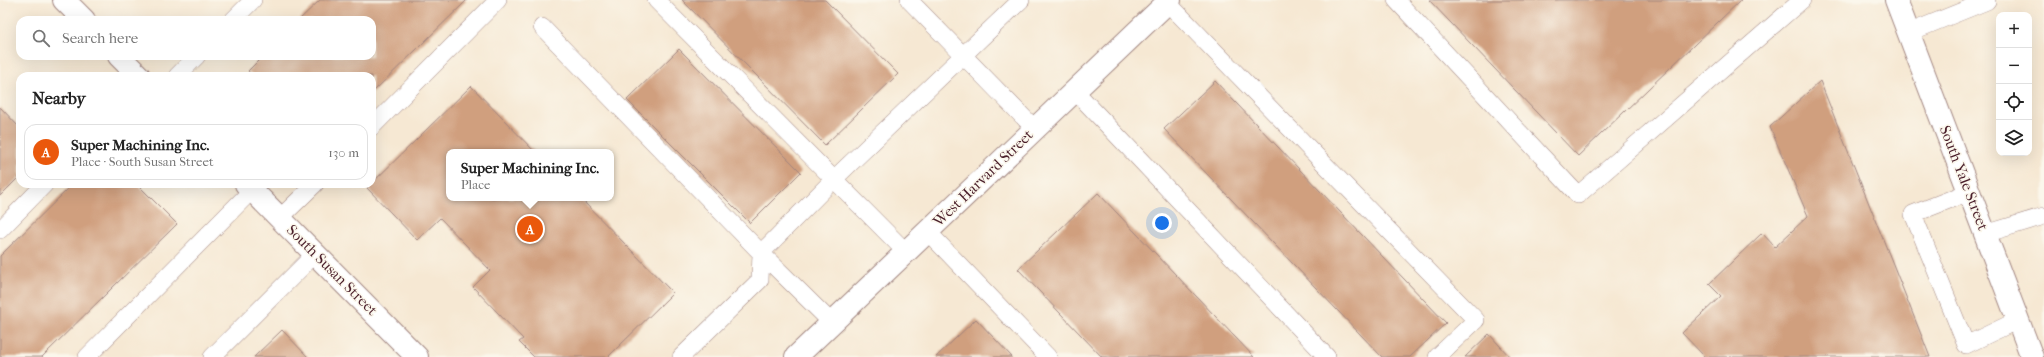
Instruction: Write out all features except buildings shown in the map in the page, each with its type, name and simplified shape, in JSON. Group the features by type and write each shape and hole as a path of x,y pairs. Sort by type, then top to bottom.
{"street":[{"path":"64,0 80,16"},
{"name":"South Yale Street","path":"1896,0 2032,357"},
{"name":"West Harvard Street","path":"796,357 1167,1"},
{"path":"123,60 135,72"},
{"name":"South Susan Street","path":"250,188 417,357"}],"lane":[{"path":"237,16 253,0"},
{"path":"376,123 498,0"},
{"path":"656,0 906,252"},
{"path":"909,0 1035,129"},
{"path":"681,357 760,280 761,253 834,179 1020,0"},
{"path":"1396,0 1578,195 1802,0"},
{"path":"1908,33 1988,0"},
{"path":"1167,1 1476,320 1437,357"},
{"path":"542,27 761,253 832,323"},
{"path":"181,72 193,60"},
{"path":"1075,90 1327,357"},
{"path":"0,230 41,188"},
{"path":"87,357 248,188"},
{"path":"280,218 311,188"},
{"path":"1969,192 1913,214 1963,351 2018,320"},
{"path":"1985,234 2044,216"},
{"path":"927,231 1048,357"},
{"path":"212,357 315,254"}],"place":[{"name":"Super Machining Inc.","path":"530,229"}]}
